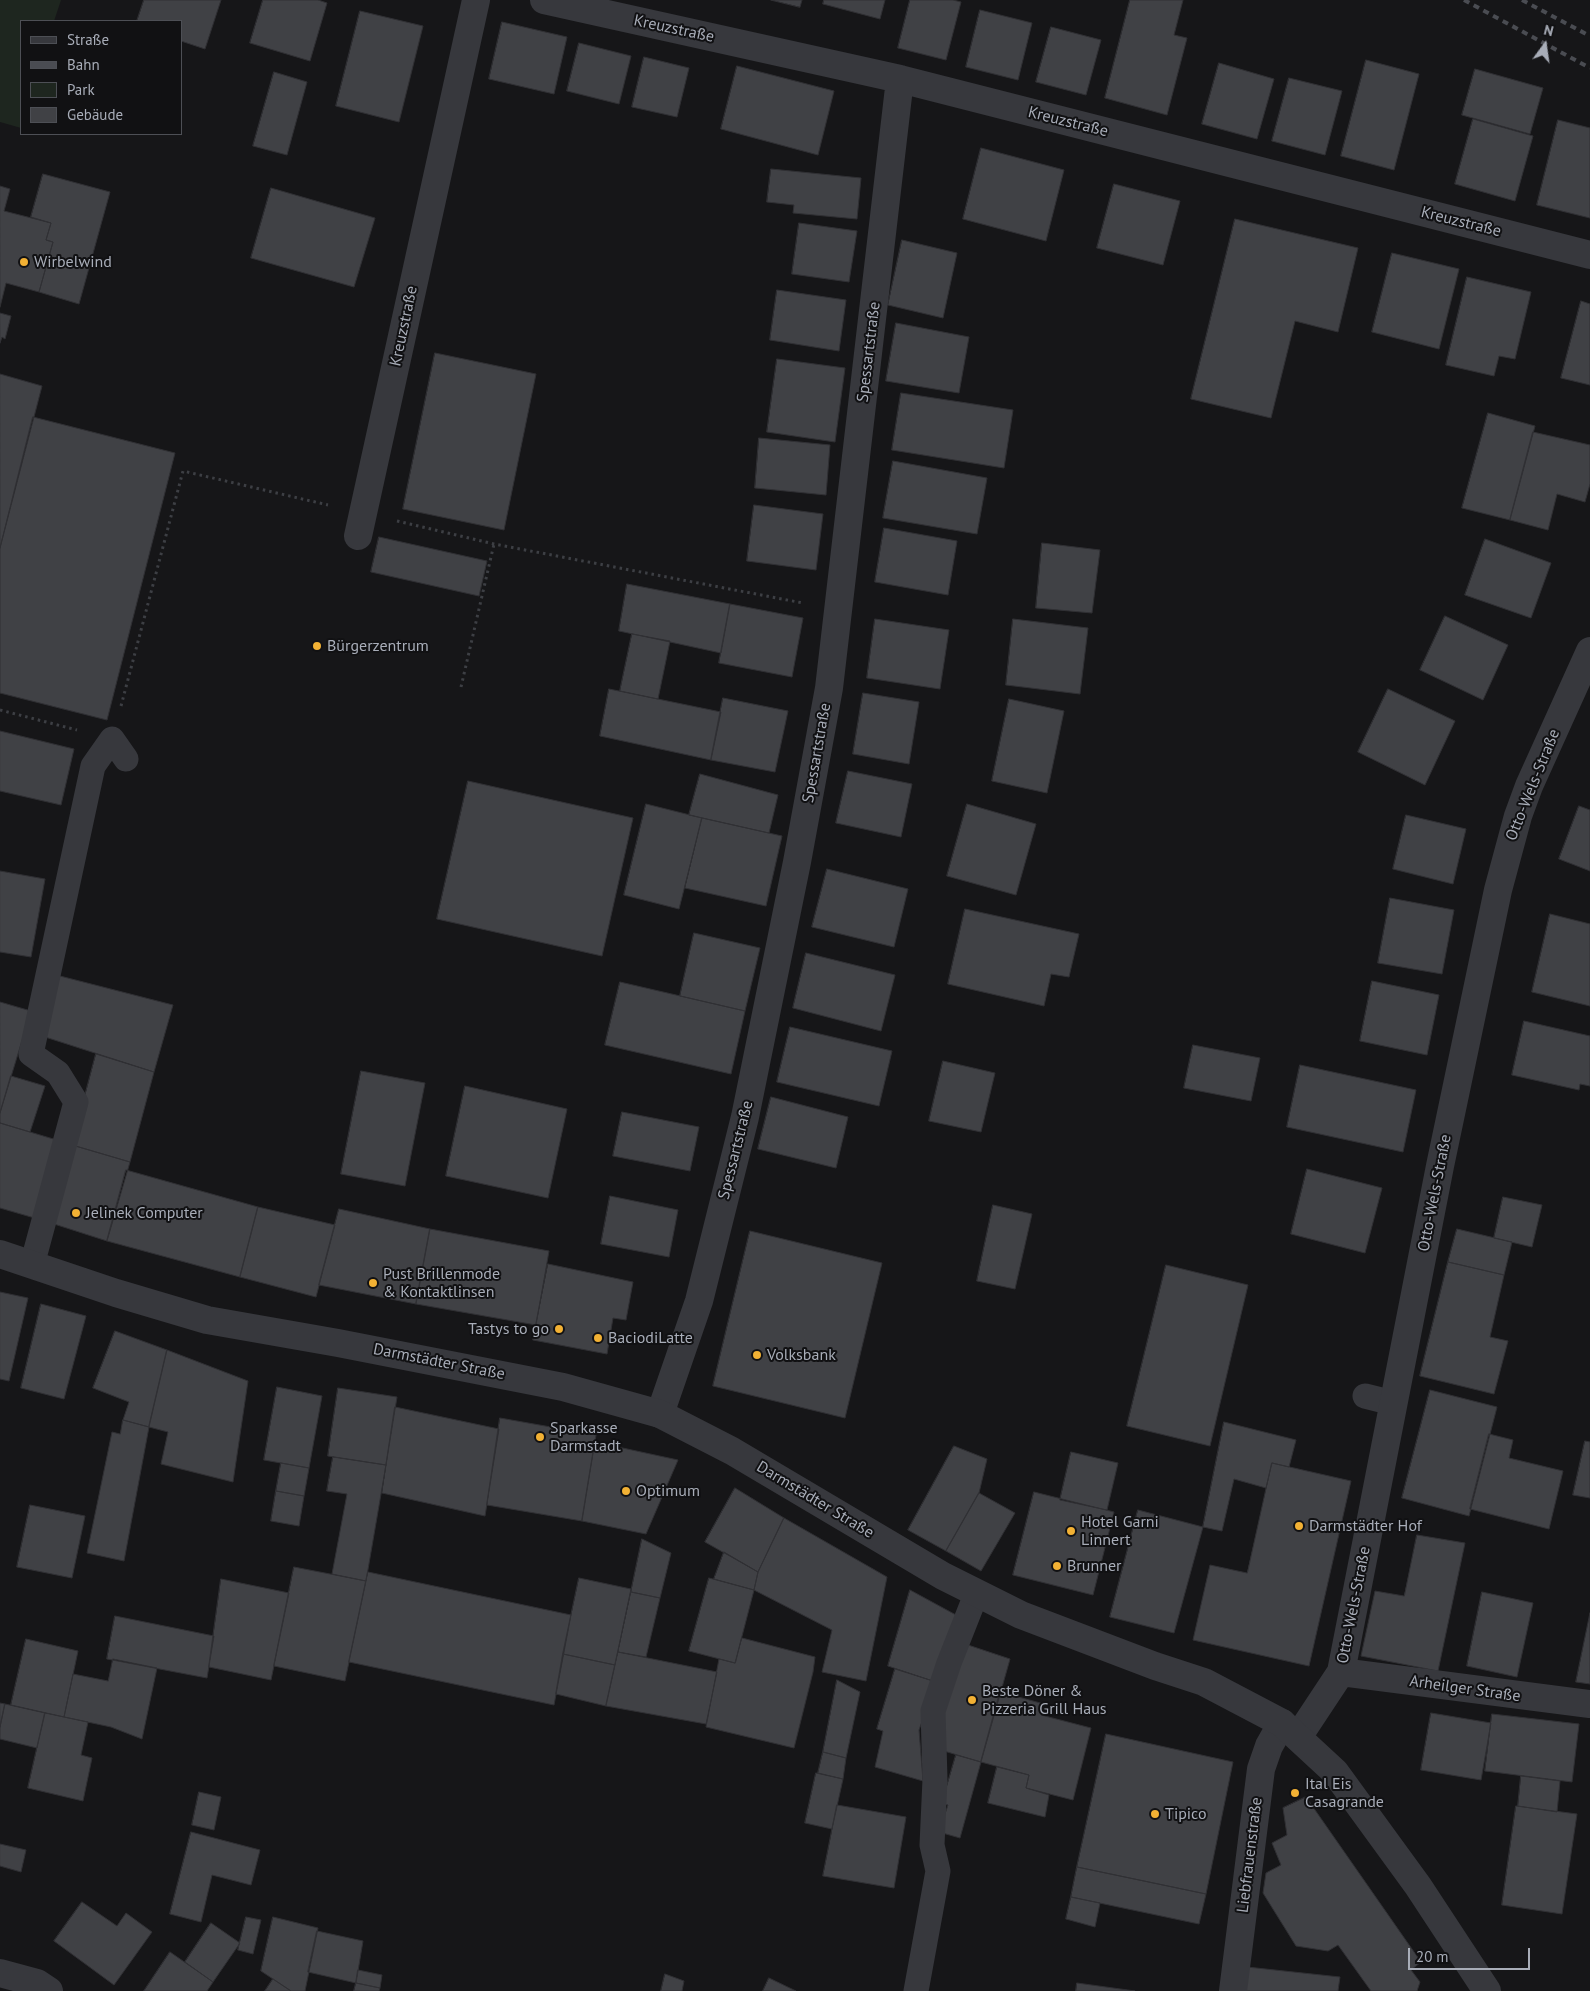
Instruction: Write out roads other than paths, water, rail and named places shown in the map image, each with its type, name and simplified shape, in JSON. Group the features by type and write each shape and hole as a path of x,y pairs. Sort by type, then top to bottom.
{"street":[{"name":"Kreuzstraße","path":"361,524 476,0"},
{"name":"Kreuzstraße","path":"544,0 900,79 1590,255"},
{"name":"Spessartstraße","path":"660,1414 699,1301 746,1117 797,862 829,688 900,79"},
{"name":"Otto-Wels-Straße","path":"1290,1730 1341,1672 1440,1166 1507,853 1529,786 1590,652"},
{"name":"Darmstädter Straße","path":"0,1254 116,1293 207,1320 338,1343 563,1387 660,1414 732,1451 935,1571 1021,1615 1204,1682 1290,1730 1335,1772 1418,1886 1487,1991"},
{"name":"Arheilger Straße","path":"1341,1672 1521,1697 1590,1704"},
{"name":"Liebfrauenstraße","path":"1232,1991 1261,1769 1269,1746 1290,1730"},
{"path":"0,1973 37,1983 49,1991"}],"lane":[{"path":"32,1265 76,1102 58,1073 31,1054 93,766 119,749"},
{"path":"1365,1396 1393,1403"},
{"path":"916,1991 938,1871 932,1845 935,1779 933,1711 976,1592"}],"railway":[{"path":"1464,0 1590,68"},
{"path":"1522,0 1590,36"}],"place":[{"name":"Wirbelwind","path":"24,262"},
{"name":"Bürgerzentrum","path":"317,646"},
{"name":"Jelinek Computer","path":"76,1213"},
{"name":"Pust Brillenmode & Kontaktlinsen","path":"373,1283"},
{"name":"Tastys to go","path":"559,1329"},
{"name":"BaciodiLatte","path":"598,1338"},
{"name":"Volksbank","path":"757,1355"},
{"name":"Sparkasse Darmstadt","path":"540,1437"},
{"name":"Optimum","path":"626,1491"},
{"name":"Darmstädter Hof","path":"1299,1526"},
{"name":"Hotel Garni Linnert","path":"1071,1531"},
{"name":"Brunner","path":"1057,1566"},
{"name":"Beste Döner & Pizzeria Grill Haus","path":"972,1700"},
{"name":"Ital Eis Casagrande","path":"1295,1793"},
{"name":"Tipico","path":"1155,1814"}]}
